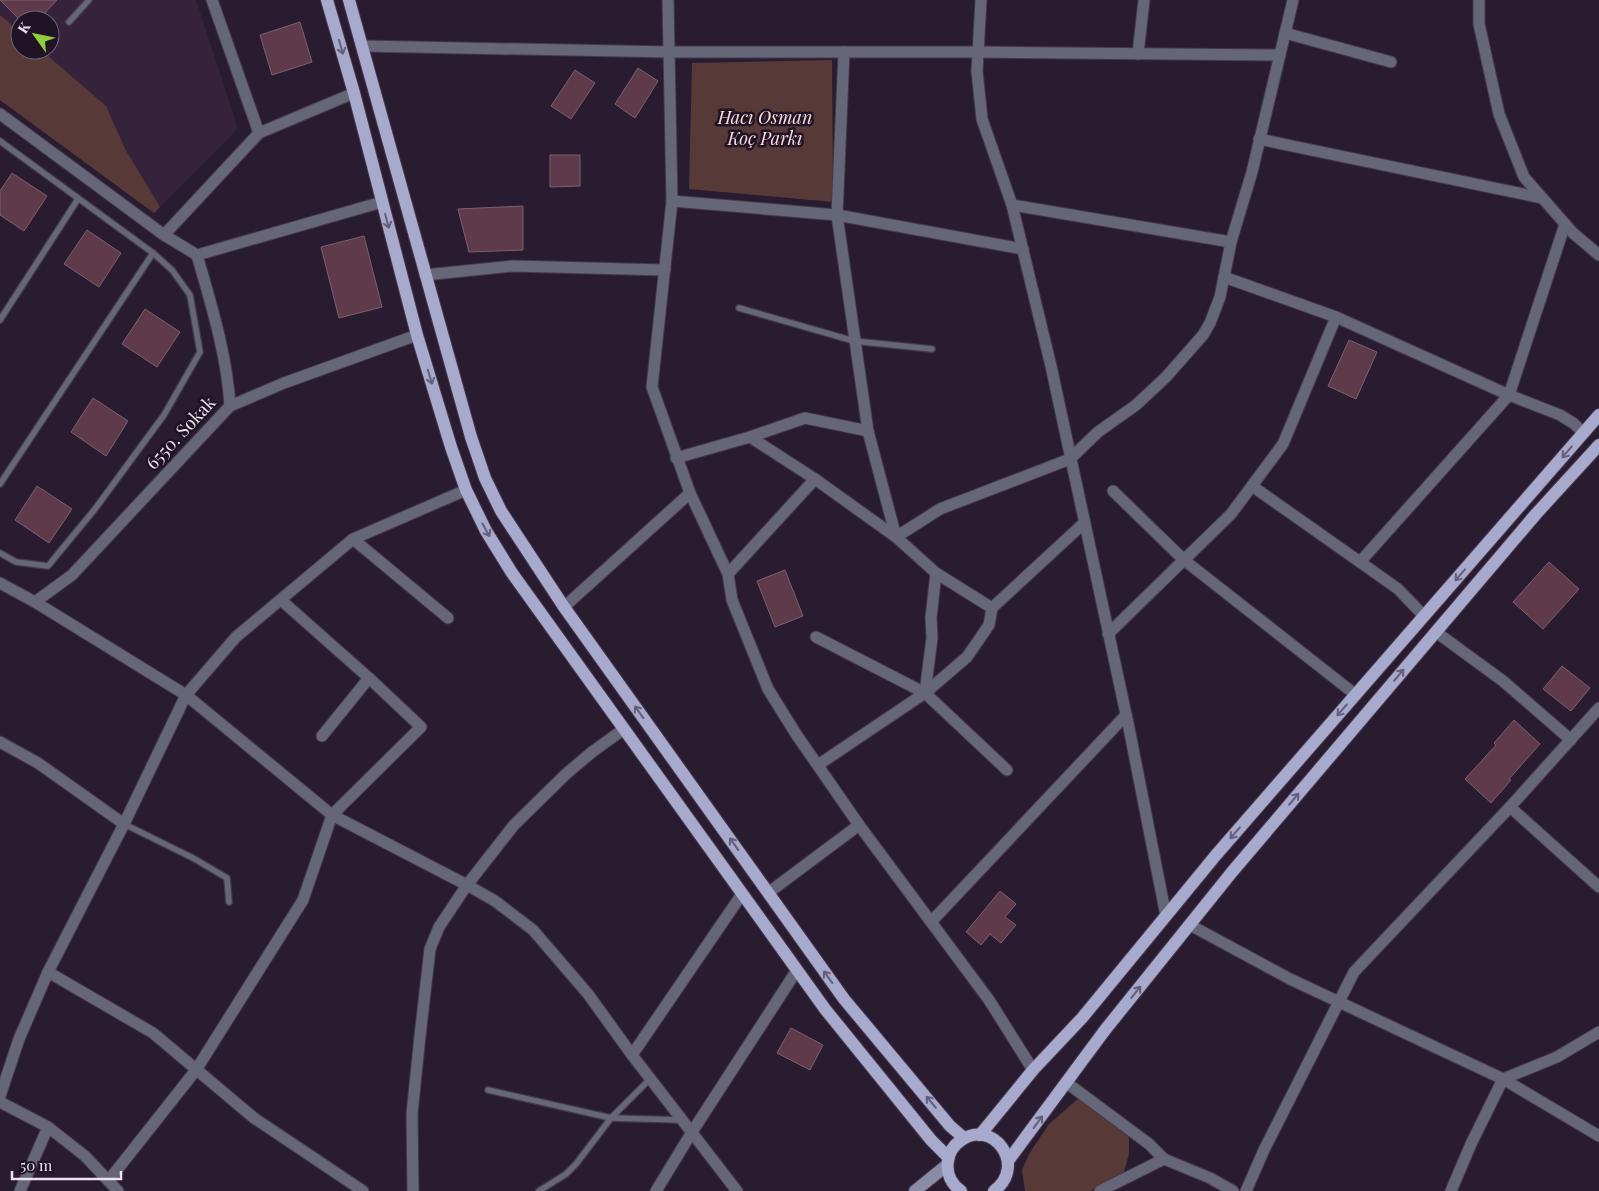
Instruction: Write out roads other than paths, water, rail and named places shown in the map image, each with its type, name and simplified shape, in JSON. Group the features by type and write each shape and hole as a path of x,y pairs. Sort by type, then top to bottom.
{"main road":[{"path":"327,0 354,93 417,335 466,490 486,531 512,573 825,1009 948,1161 951,1181 961,1191"},
{"path":"349,0 470,437 485,478 501,511 564,607 844,999 950,1126 964,1138"},
{"path":"980,1135 1033,1070 1082,1018 1216,855 1599,415"},
{"path":"1008,1161 1105,1030 1238,865 1536,514 1599,444"},
{"path":"915,1191 948,1161 957,1143 964,1138 980,1135 995,1140 1001,1146 1008,1161 1008,1169 1001,1188"}],"street":[{"path":"212,0 259,133"},
{"path":"668,0 672,201 652,387 676,458 690,494 728,574 732,600 768,689 796,734 859,825 989,1000 1033,1070"},
{"path":"981,0 977,71 982,119 1012,205 1051,366 1126,715 1166,916"},
{"path":"1138,54 1144,0"},
{"path":"896,537 940,509 1070,459 1098,432 1142,400 1166,377 1203,335 1220,297 1231,242 1260,139 1293,0"},
{"path":"1480,0 1478,24 1499,114 1524,176 1573,234 1599,255"},
{"path":"1285,33 1391,62"},
{"path":"362,46 670,52 978,52 1280,55"},
{"path":"844,52 837,215 868,431 896,537"},
{"path":"164,234 259,133 354,93"},
{"path":"0,114 164,234 197,255 229,384 230,406"},
{"path":"1260,139 1542,198"},
{"path":"672,201 837,215 1023,249"},
{"path":"197,255 382,202"},
{"path":"1012,205 1231,242"},
{"path":"1360,562 1510,395 1564,224"},
{"path":"425,275 512,266 665,270"},
{"path":"1224,277 1336,317 1510,395 1560,415 1584,433"},
{"path":"1108,634 1231,514 1283,444 1336,317"},
{"name":"6550. Sokak","path":"36,602 72,575 230,406 284,383 417,335"},
{"path":"676,458 750,437 804,418 868,431"},
{"path":"750,437 815,479 896,537 936,573 992,608"},
{"path":"728,574 815,479"},
{"path":"1252,486 1398,589 1424,616"},
{"path":"0,1096 19,1039 48,972 124,824 186,695 236,637 353,539 466,490"},
{"path":"1113,491 1184,560 1356,695"},
{"path":"564,607 690,494"},
{"path":"818,765 925,693 967,657 989,625 992,608 1084,523"},
{"path":"353,539 448,618"},
{"path":"925,693 932,638 936,573"},
{"path":"0,583 36,602 186,695 332,815 468,885 495,901 533,930 588,994 632,1055 737,1191"},
{"path":"109,1180 196,1070 303,900 332,815 421,727 281,600"},
{"path":"1436,632 1503,681 1570,740"},
{"path":"816,637 925,693 1007,770"},
{"path":"322,736 369,678"},
{"path":"1246,1191 1264,1150 1354,972 1510,807 1599,708"},
{"path":"931,922 1126,715"},
{"path":"413,1191 412,1114 430,949 439,927 468,885 514,825 566,774 624,729"},
{"path":"0,742 38,763 124,824"},
{"path":"1510,807 1599,887"},
{"path":"768,893 859,825"},
{"path":"632,1055 742,894"},
{"path":"1190,925 1258,963 1503,1079 1599,1136"},
{"path":"656,1191 797,970"},
{"path":"48,972 153,1033 254,1118 363,1191"},
{"path":"1451,1191 1503,1079 1557,1057 1599,1032"},
{"path":"1067,1082 1150,1144 1164,1159 1210,1178 1233,1191"},
{"path":"0,1102 48,1127 86,1156 118,1191"},
{"path":"20,1191 48,1127"},
{"path":"1100,1191 1164,1159"}],"lane":[{"path":"69,22 89,0"},
{"path":"0,141 153,253 172,270 190,295 200,352 164,415 95,509 48,566 16,562 0,553"},
{"path":"0,320 78,199"},
{"path":"0,484 153,253"},
{"path":"739,308 854,341 932,349"},
{"path":"124,824 193,858 227,878 229,902"},
{"path":"539,1191 566,1174 576,1164 611,1118 650,1078"},
{"path":"488,1090 611,1118 682,1120"}],"park label":[{"name":"Hacı Osman Koç Parkı","path":"765,128"}]}
